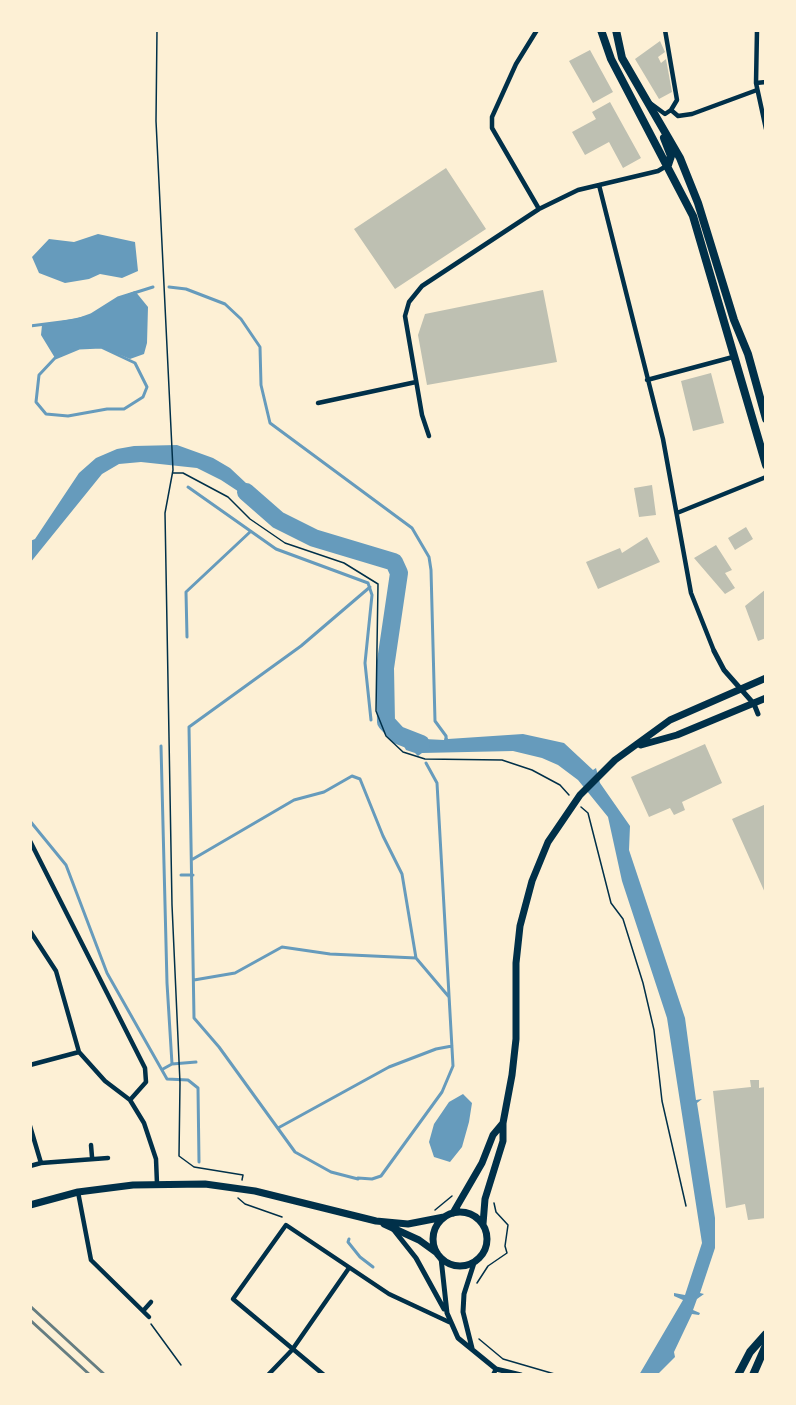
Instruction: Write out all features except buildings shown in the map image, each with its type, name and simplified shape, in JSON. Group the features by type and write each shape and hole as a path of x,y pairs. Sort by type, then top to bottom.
{"highway":[{"path":"601,30 611,59 693,216 733,357 762,438 766,465"},
{"path":"616,30 622,58 680,158 698,203 766,415"},
{"path":"650,103 671,156 668,165"},
{"path":"738,1375 750,1352 766,1334"},
{"path":"753,1375 766,1345"}],"main road":[{"path":"376,1221 419,1240 439,1256 457,1266 474,1263 484,1253 487,1245 483,1224 485,1199 503,1141 503,1123 516,1039 516,963 520,926 531,881 548,842 580,795 615,760 670,720 766,678"},
{"path":"636,746 677,735 766,698"},
{"path":"453,1213 482,1163 493,1135 503,1123"},
{"path":"30,1205 78,1192 157,1184 231,1186 376,1221 408,1224 453,1213 470,1214 483,1224"},
{"path":"439,1256 433,1237 435,1229 444,1217"}],"street":[{"path":"537,30 516,64 492,117 492,128 539,209"},
{"path":"650,103 665,114 671,110 677,100 665,30"},
{"path":"757,30 756,83 766,129"},
{"path":"756,83 766,82"},
{"path":"671,110 678,116 692,114 757,90"},
{"path":"429,436 422,415 405,316 409,302 422,286 539,209 578,190 658,171 668,165"},
{"path":"599,185 663,439 691,593 724,670 743,688 758,714"},
{"path":"647,380 733,357"},
{"path":"318,403 416,382"},
{"path":"676,513 766,477"},
{"path":"30,841 145,1068 146,1082 130,1100"},
{"path":"30,931 56,971 79,1052 105,1081 130,1100 150,1135 156,1159 157,1184"},
{"path":"30,1065 79,1052"},
{"path":"30,1126 41,1163"},
{"path":"91,1144 92,1157"},
{"path":"30,1166 92,1157 108,1158"},
{"path":"78,1192 91,1260 148,1317"},
{"path":"324,1375 232,1299 286,1225 389,1294 449,1322"},
{"path":"393,1228 416,1258 447,1313"},
{"path":"439,1256 449,1322 459,1338 494,1372 521,1375"},
{"path":"472,1350 464,1328 463,1312 464,1294 474,1263"},
{"path":"268,1375 292,1350 349,1268"},
{"path":"143,1311 151,1302"}],"path":[{"path":"158,30 156,120 172,472 165,513 180,1077 179,1156 194,1167 243,1175 242,1180 252,1182"},
{"path":"172,472 183,473 228,497 250,519 285,543 344,563 378,584 376,711 386,736 403,752 425,759 502,760 532,770 560,785 574,800"},
{"path":"581,806 588,813 611,903 623,919 643,983 654,1030 662,1101 686,1206"},
{"path":"433,1210 443,1205 456,1191"},
{"path":"476,1284 488,1266 507,1253 505,1242 508,1226 496,1212 493,1197"},
{"path":"238,1198 245,1204 280,1214 286,1225"},
{"path":"148,1317 153,1329 181,1365"},
{"path":"476,1336 503,1359 558,1375"}],"water":[{"path":"98,234 135,242 138,271 122,278 100,274 89,279 65,283 39,273 32,257 49,239 74,242"},
{"path":"135,291 148,307 147,343 144,354 130,359 101,347 79,348 55,358 41,335 42,325 91,315 118,298"},
{"path":"177,445 213,458 230,468 246,483 262,507 221,480 197,468 141,462 119,464 102,474 30,563 30,541 35,539 79,473 96,458 117,449 134,446"},
{"path":"412,733 424,739 444,740 445,735 448,739 523,734 564,743 593,770 596,768 600,783 630,826 629,850 685,1018 696,1100 702,1099 697,1103 715,1218 715,1248 700,1293 704,1294 697,1299 693,1310 700,1313 699,1315 692,1314 674,1352 675,1357 657,1375 639,1375 683,1300 674,1296 674,1293 685,1295 702,1243 667,1018 622,881 608,817 578,780 558,765 542,758 513,751 422,753 418,756 406,750 398,735"},
{"path":"463,1094 472,1103 462,1147 450,1162 434,1157 429,1142 434,1124 449,1102"}],"waterway":[{"path":"30,326 77,320 91,315 118,298 153,287"},
{"path":"169,287 186,289 225,304 241,319 260,347 261,385 270,423 412,528 429,557 435,721 446,736"},
{"path":"101,347 135,363 147,387 143,397 124,409 107,409 68,416 46,414 36,402 39,375 55,358 79,348 101,347"},
{"path":"188,487 276,549 368,583 372,595 365,663 371,720"},
{"path":"246,492 278,520 314,538 394,562 399,573 385,668 386,722 398,735 421,744"},
{"path":"187,637 186,592 250,532"},
{"path":"358,1179 331,1172 295,1152 219,1047 194,1018 189,727 301,646 370,587"},
{"path":"161,746 167,983 172,1064 163,1069"},
{"path":"358,1178 372,1179 381,1176 442,1092 453,1066 437,783 426,763"},
{"path":"193,859 294,800 324,792 352,776 360,779 383,836 402,874 416,958"},
{"path":"30,821 66,865 107,973 167,1079 188,1080 198,1088 199,1162"},
{"path":"181,875 193,875"},
{"path":"194,980 235,973 282,947 330,954 416,958 449,997"},
{"path":"278,1128 389,1067 436,1049 452,1046"},
{"path":"172,1064 196,1062"},
{"path":"349,1239 348,1242 360,1257 373,1267"}],"railway":[{"path":"30,1306 105,1375"},
{"path":"30,1320 90,1375"}]}
